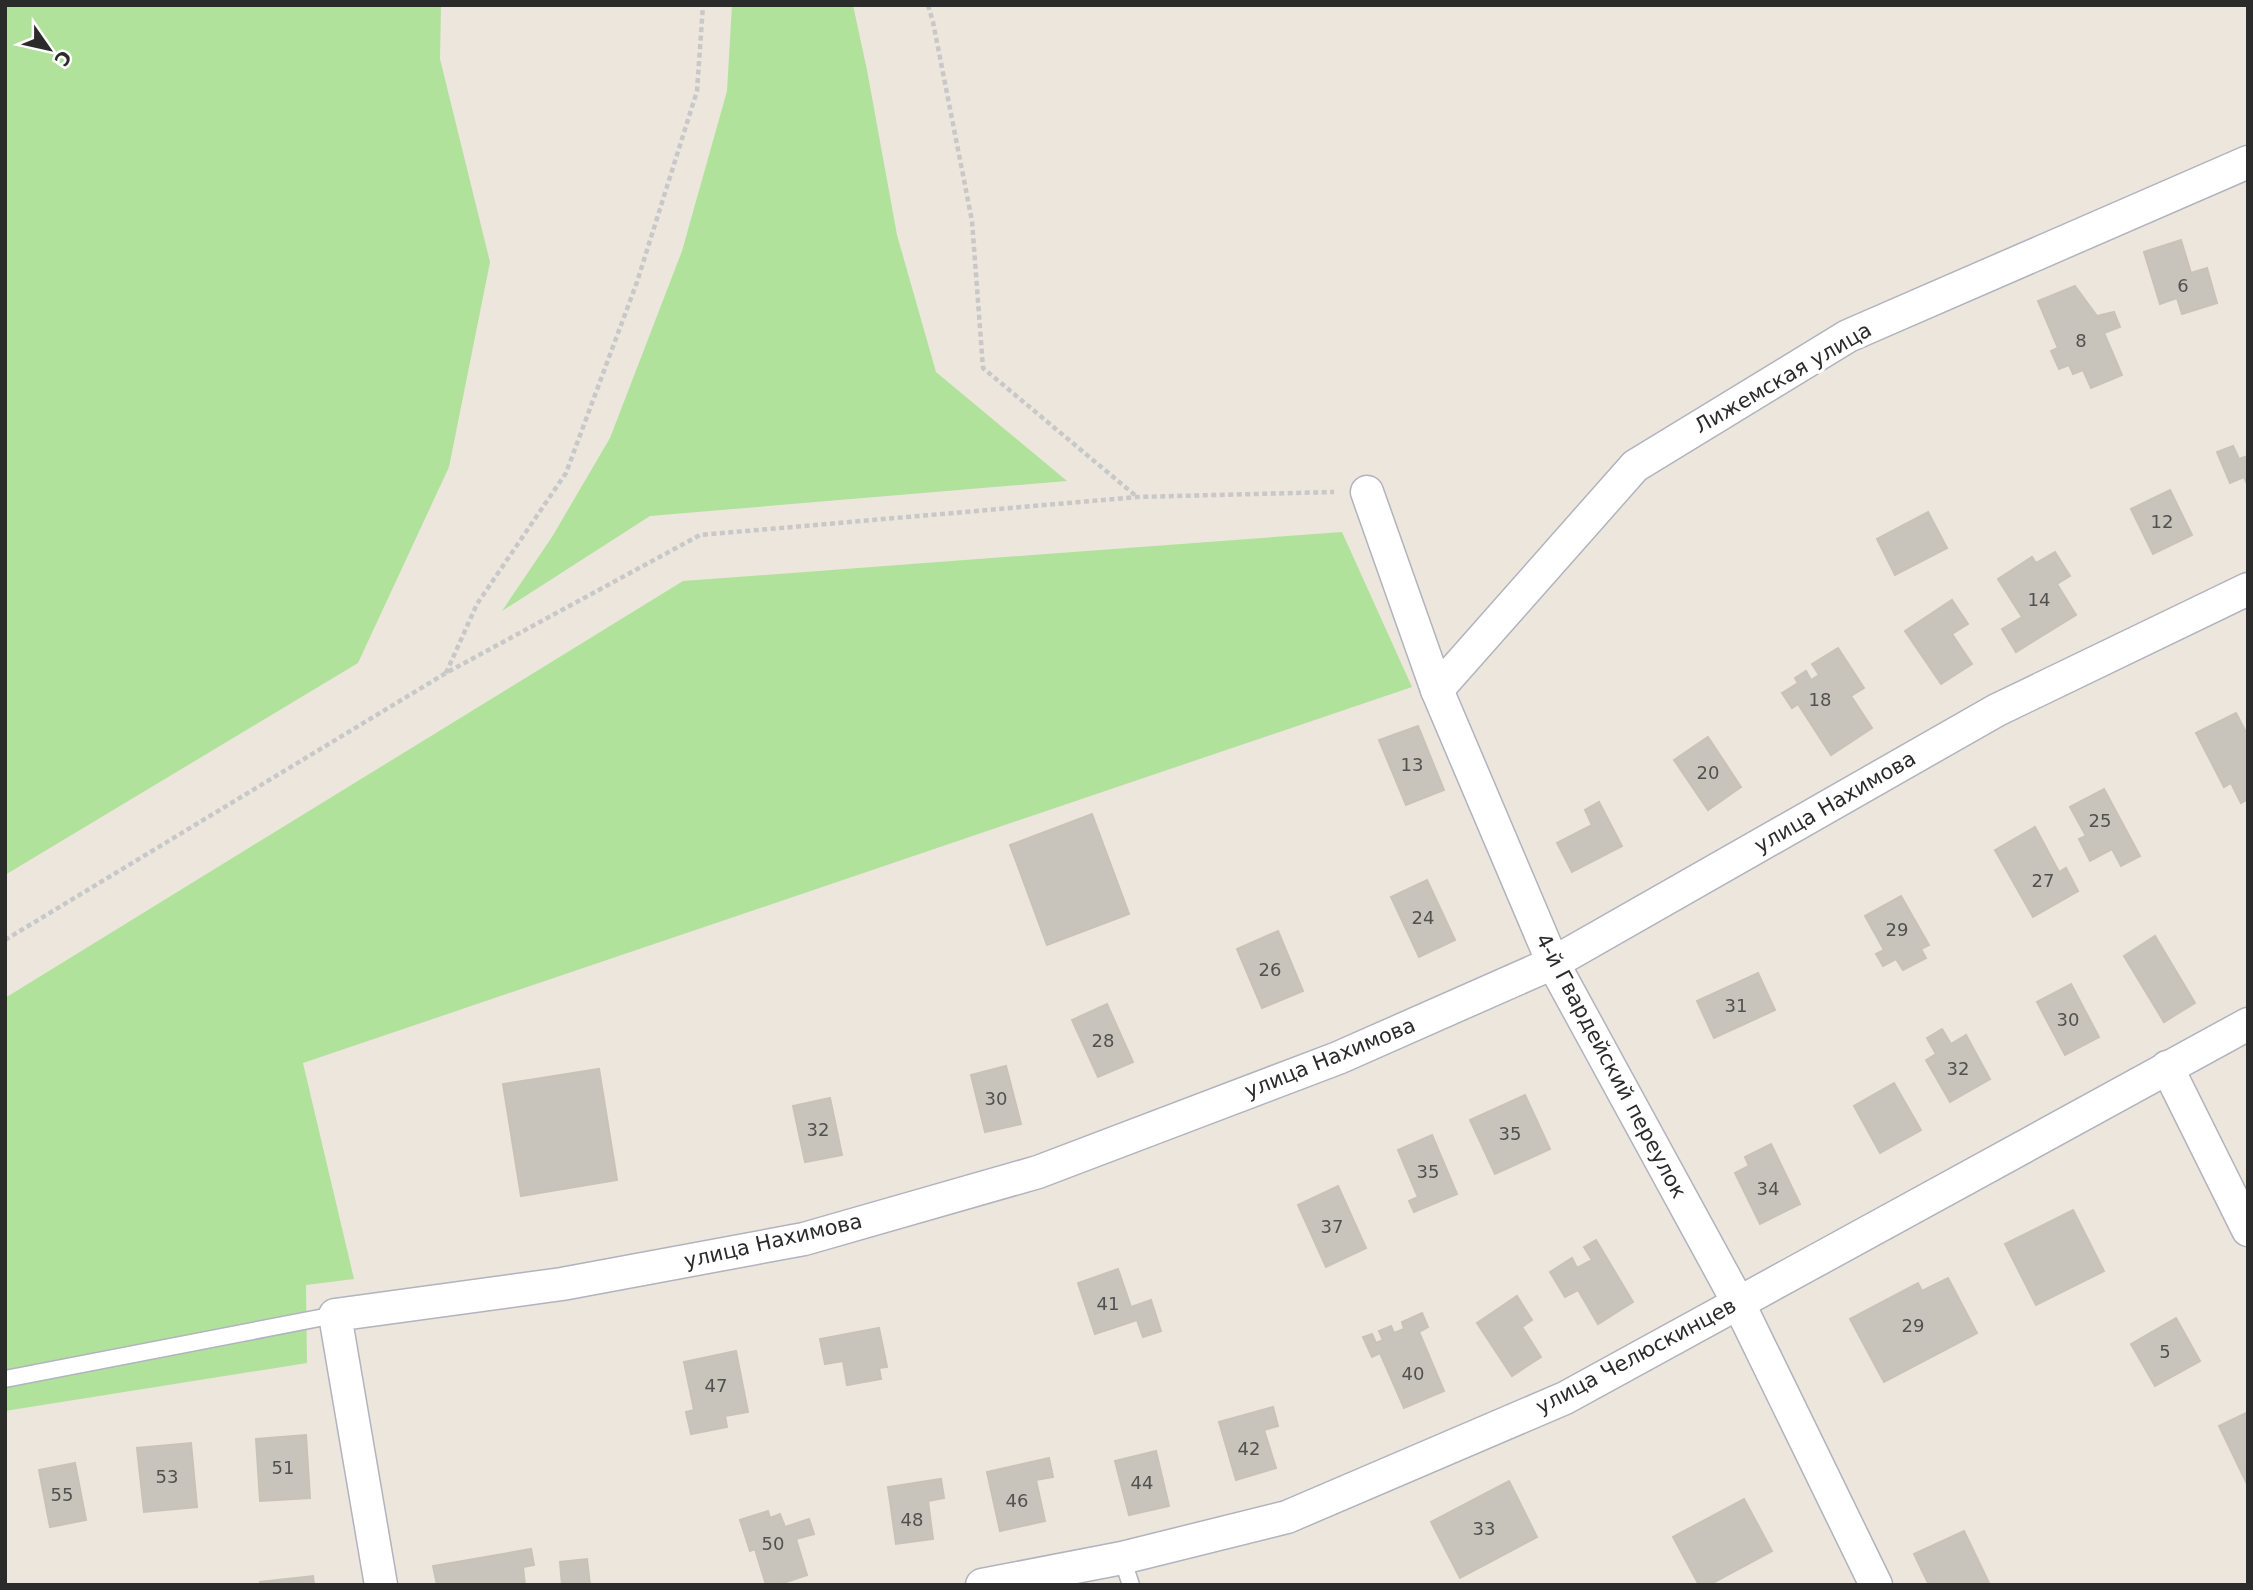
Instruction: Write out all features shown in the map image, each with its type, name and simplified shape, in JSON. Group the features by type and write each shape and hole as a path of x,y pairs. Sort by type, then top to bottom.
{"street":[{"name":"Лижемская улица","path":"1437,690 1635,466 1848,336 2248,162"},
{"name":"4-й Гвардейский переулок","path":"1367,492 1437,690 1553,963 1738,1302 1876,1585"},
{"name":"улица Нахимова","path":"335,1315 562,1284 804,1239 1038,1172 1338,1058 1553,963 1997,710 2248,589"},
{"name":"улица Челюскинцев","path":"982,1585 1126,1571 1287,1517 1565,1398 2248,1024"},
{"path":"2167,1067 2248,1230"},
{"path":"335,1315 381,1585"}],"lane":[{"path":"5,1378 335,1315"}],"path":[{"path":"446,673 477,604 566,473 637,282 697,91 704,5"},
{"path":"928,5 972,221 983,368 1137,497"},
{"path":"5,940 446,673 700,535 1137,497 1367,492"}],"green space":[{"path":"5,5 441,5 440,59 490,262 449,467 358,663 5,875"},
{"path":"732,5 853,5 897,235 936,372 1067,481 650,516 502,611 552,537 610,438 682,251 727,91"},
{"path":"1342,532 1412,687 303,1063 354,1279 306,1285 307,1363 5,1411 5,998 683,581"}],"building":[{"path":"2181,240 2191,273 2207,268 2217,303 2182,314 2177,298 2160,304 2144,252"},
{"path":"2075,286 2097,316 2114,312 2120,327 2104,333 2122,375 2091,388 2083,370 2073,374 2069,365 2059,369 2051,351 2058,348 2038,301"},
{"path":"2233,446 2239,459 2248,456 2248,486 2244,477 2230,483 2217,452"},
{"path":"2170,490 2192,535 2153,554 2131,509"},
{"path":"1928,512 1947,548 1895,575 1877,539"},
{"path":"2055,552 2070,576 2057,584 2076,615 2016,652 2002,629 2022,617 1998,579 2032,557 2036,563"},
{"path":"1952,600 1968,624 1952,634 1972,664 1941,684 1905,631"},
{"path":"1838,648 1864,688 1851,696 1872,728 1831,755 1798,704 1792,708 1782,693 1798,683 1795,678 1806,671 1811,680 1819,675 1812,664"},
{"path":"2236,713 2248,736 2248,799 2241,803 2231,783 2224,787 2196,733"},
{"path":"1418,726 1444,790 1406,805 1379,740"},
{"path":"1708,737 1741,787 1708,810 1674,760"},
{"path":"2104,789 2140,856 2121,866 2112,849 2090,861 2079,839 2086,836 2070,807"},
{"path":"1599,802 1622,846 1572,872 1557,843 1592,825 1585,810"},
{"path":"1092,814 1129,914 1047,945 1010,845"},
{"path":"2035,827 2059,872 2066,868 2078,891 2033,917 1995,850"},
{"path":"1427,880 1455,940 1419,957 1391,897"},
{"path":"1901,896 1929,945 1921,949 1926,958 1903,970 1896,959 1883,966 1876,954 1884,950 1865,916"},
{"path":"1278,931 1303,991 1262,1008 1237,949"},
{"path":"2155,936 2195,1003 2164,1022 2124,956"},
{"path":"1758,973 1775,1010 1714,1038 1697,1001"},
{"path":"2071,984 2099,1037 2065,1055 2037,1002"},
{"path":"1107,1004 1133,1062 1098,1077 1072,1020"},
{"path":"1942,1029 1951,1044 1966,1035 1990,1079 1950,1102 1926,1060 1936,1054 1927,1038"},
{"path":"1006,1066 1021,1124 985,1132 971,1075"},
{"path":"599,1069 617,1180 521,1196 503,1084"},
{"path":"1894,1083 1921,1130 1880,1153 1854,1106"},
{"path":"1525,1095 1550,1149 1495,1174 1470,1120"},
{"path":"830,1098 842,1155 805,1162 793,1106"},
{"path":"1432,1135 1457,1194 1414,1212 1409,1201 1418,1197 1398,1150"},
{"path":"1771,1144 1800,1204 1760,1224 1735,1173 1749,1166 1745,1157"},
{"path":"1338,1186 1366,1248 1326,1267 1298,1205"},
{"path":"2073,1210 2104,1271 2036,1305 2005,1244"},
{"path":"1596,1240 1633,1302 1598,1324 1578,1290 1565,1297 1550,1272 1572,1258 1577,1268 1592,1260 1584,1247"},
{"path":"1118,1269 1131,1307 1151,1300 1161,1331 1143,1337 1137,1320 1095,1334 1078,1283"},
{"path":"1948,1278 1977,1333 1884,1382 1850,1319 1918,1283 1922,1291"},
{"path":"1517,1296 1532,1320 1522,1327 1541,1357 1512,1376 1477,1323"},
{"path":"1422,1313 1428,1327 1419,1332 1444,1391 1404,1408 1380,1353 1372,1357 1363,1337 1372,1334 1376,1343 1383,1340 1379,1331 1391,1326 1394,1333 1404,1329 1402,1322"},
{"path":"2176,1318 2200,1361 2155,1386 2131,1344"},
{"path":"879,1328 887,1367 879,1368 881,1379 847,1385 843,1361 825,1364 820,1339"},
{"path":"736,1351 748,1412 725,1416 727,1427 691,1434 686,1412 694,1410 684,1362"},
{"path":"1273,1407 1278,1426 1264,1430 1276,1468 1236,1480 1219,1422"},
{"path":"2248,1412 2248,1486 2219,1426"},
{"path":"306,1435 310,1498 260,1501 256,1439"},
{"path":"191,1443 197,1507 144,1512 137,1448"},
{"path":"1156,1451 1169,1506 1129,1515 1115,1461"},
{"path":"1049,1458 1053,1477 1036,1480 1045,1521 1000,1531 987,1472"},
{"path":"75,1463 86,1520 50,1527 39,1470"},
{"path":"941,1479 944,1498 928,1501 933,1539 896,1544 888,1487"},
{"path":"1509,1481 1537,1537 1460,1578 1431,1522"},
{"path":"1744,1499 1772,1551 1709,1585 1699,1585 1673,1537"},
{"path":"768,1511 770,1518 780,1514 785,1527 809,1519 814,1534 796,1539 807,1575 777,1585 766,1585 755,1549 750,1551 740,1520"},
{"path":"1964,1531 1990,1585 1929,1585 1914,1554"},
{"path":"531,1549 534,1565 523,1567 525,1585 437,1585 433,1566"},
{"path":"587,1559 590,1585 562,1585 560,1562"},
{"path":"313,1576 314,1585 260,1585 260,1582"}]}
